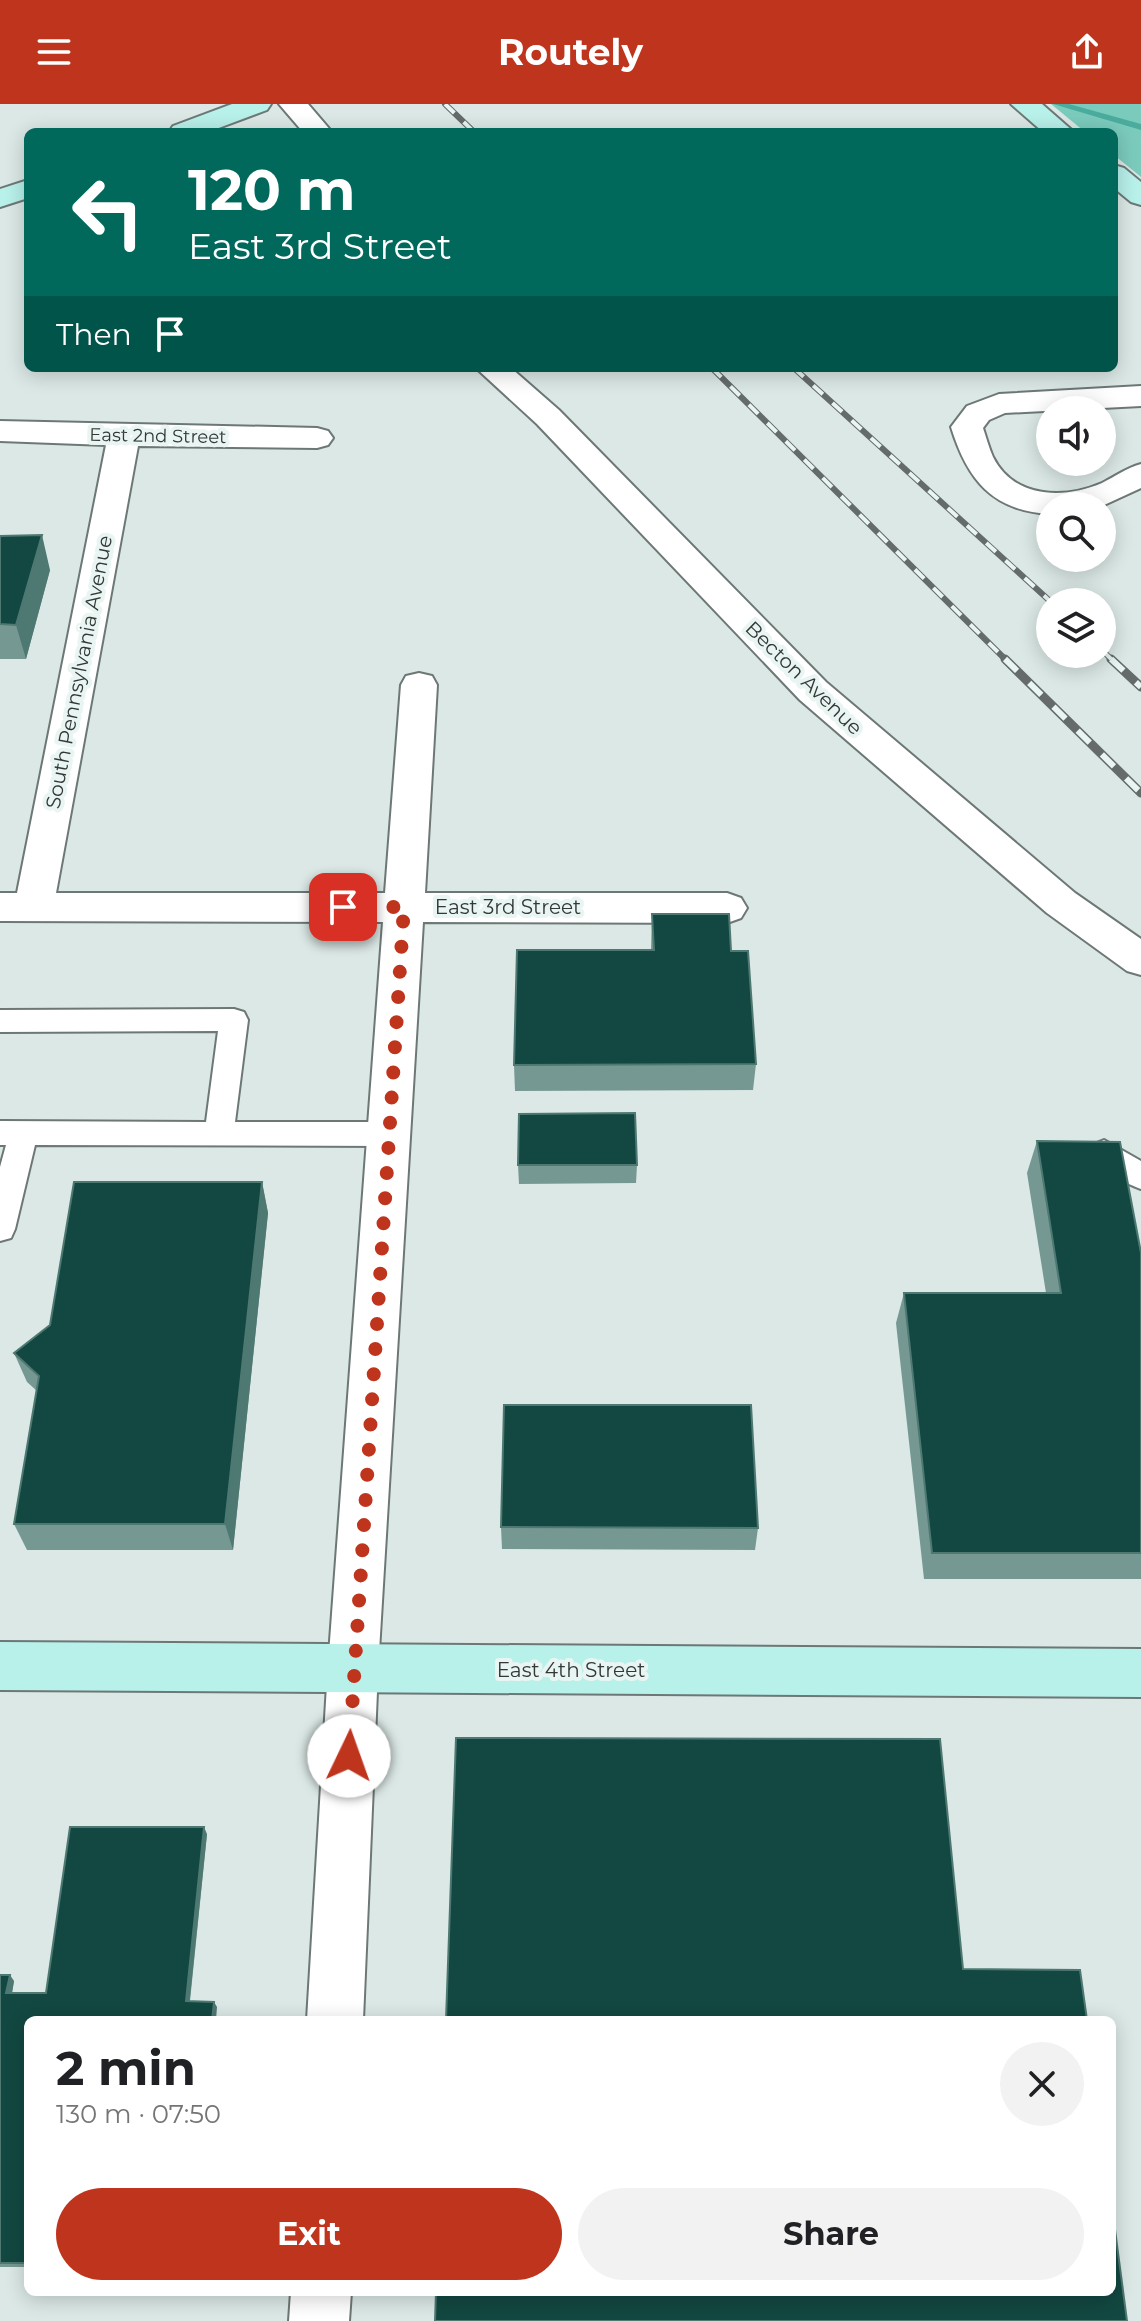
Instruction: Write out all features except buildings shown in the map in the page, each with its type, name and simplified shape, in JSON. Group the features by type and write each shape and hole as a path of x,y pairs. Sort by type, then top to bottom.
{"street":[{"path":"194,128 257,104"},
{"path":"293,104 314,128"},
{"path":"1029,107 1055,128"},
{"path":"1118,177 1141,196"},
{"path":"0,198 24,190"},
{"name":"Becton Avenue","path":"497,372 548,417 813,691 1061,903 1141,960"},
{"path":"1141,396 999,404 978,413 967,427 971,447 982,468 996,485 1024,503 1051,506 1101,498 1141,474"},
{"name":"East 2nd Street","path":"0,431 317,438"},
{"name":"South Pennsylvania Avenue","path":"17,907 124,436"},
{"path":"335,2016 353,1668 419,685"},
{"name":"East 3rd Street","path":"17,907 727,908"},
{"name":"East 4th Street","path":"0,1666 1141,1673"},
{"path":"319,2321 321,2296"}],"lane":[{"path":"0,1021 234,1020 219,1134"},
{"path":"0,1229 12,1133 390,1134"},
{"path":"1104,1152 1141,1177"}],"green space":[{"path":"1051,104 1141,104 1141,177 1118,158 1118,128 1080,128"}],"waterway":[{"path":"1058,104 1141,127"}],"railway":[{"path":"445,104 470,128"},
{"path":"716,372 1007,661"},
{"path":"798,372 1036,588"},
{"path":"1005,659 1141,793"},
{"path":"1116,664 1141,687"}],"route":[{"path":"343,907 404,907 349,1756"}]}
